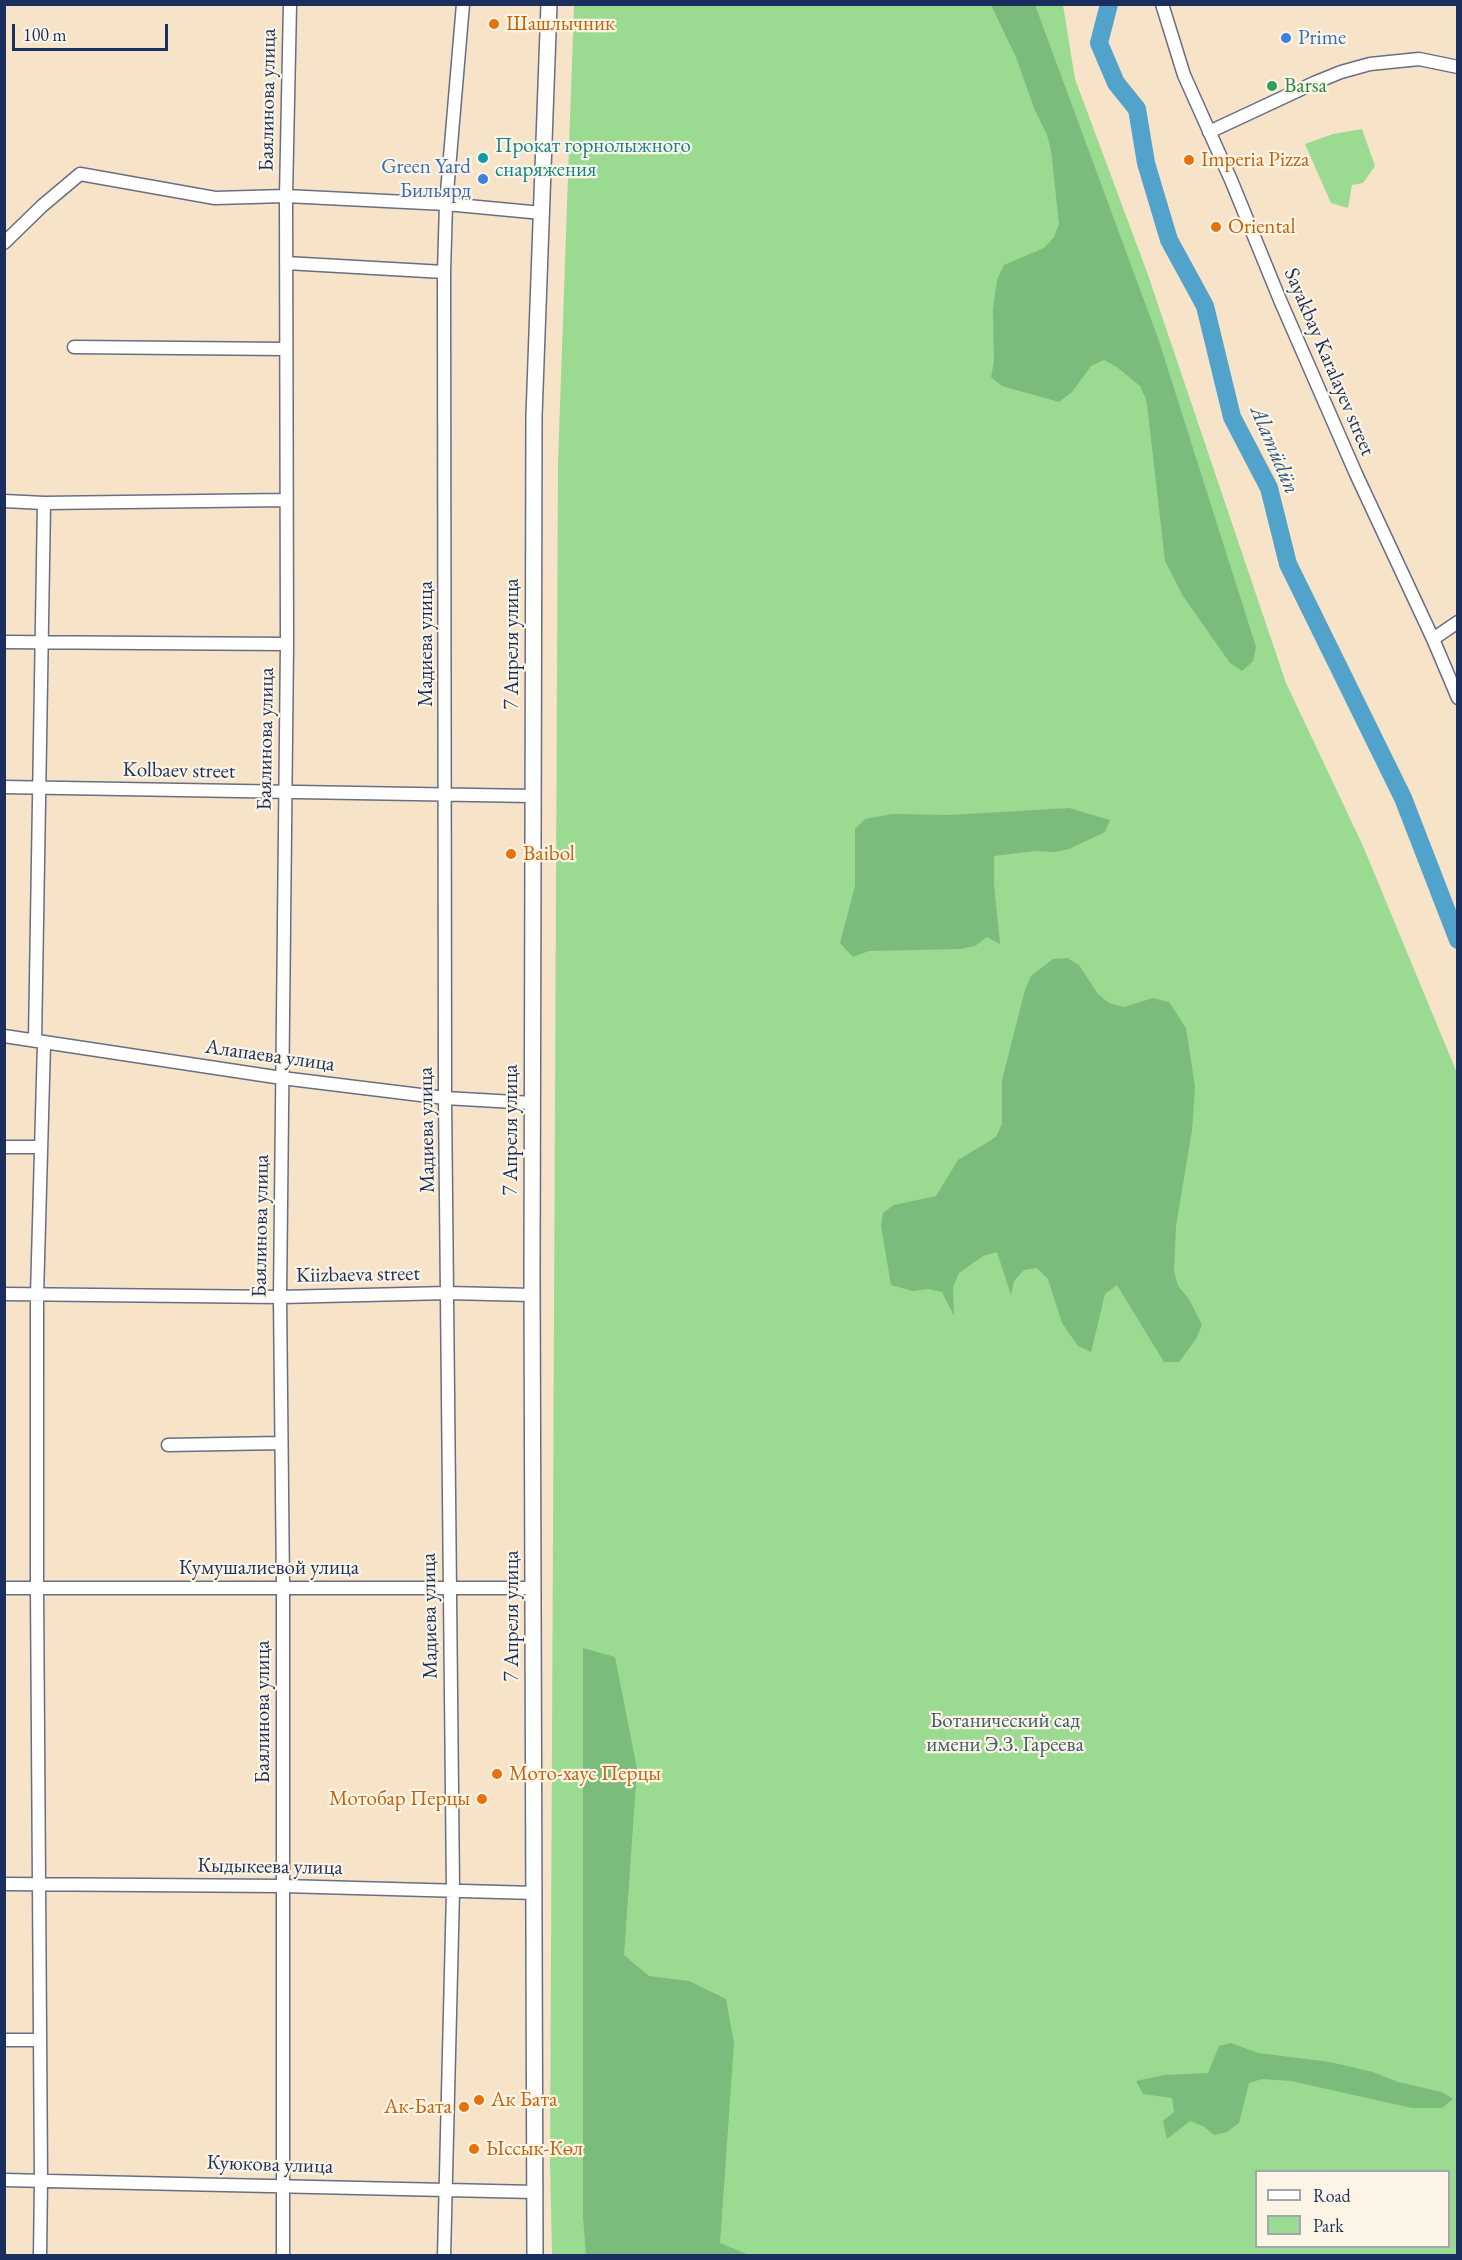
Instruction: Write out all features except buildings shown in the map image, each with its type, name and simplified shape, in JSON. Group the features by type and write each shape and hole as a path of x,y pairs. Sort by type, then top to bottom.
{"main road":[{"name":"7 Апреля улица","path":"535,2256 532,1295 534,416 549,4"}],"street":[{"name":"Баялинова улица","path":"283,2256 283,1588 280,1297 287,644 286,196 290,4"},
{"name":"Мадиева улица","path":"444,2256 453,1891 445,1098 444,272 446,204 463,4"},
{"name":"Sayakbay Karalayev street","path":"1162,4 1184,75 1352,463 1458,698"},
{"path":"1209,132 1314,83 1370,64 1419,59 1458,67"},
{"name":"Баялинова улица","path":"4,243 42,206 81,174 215,198 286,196 446,204 542,213"},
{"path":"286,263 444,272"},
{"path":"74,347 285,349"},
{"path":"4,501 44,503 285,500"},
{"path":"40,2256 37,1296 41,1147 40,788 44,503"},
{"path":"1433,639 1458,622"},
{"path":"4,642 287,644"},
{"name":"Kolbaev street","path":"4,787 532,796"},
{"name":"Алапаева улица","path":"4,1036 282,1078 445,1098 532,1103"},
{"path":"4,1147 41,1147"},
{"name":"Kiizbaeva street","path":"4,1294 280,1297 448,1293 532,1295"},
{"path":"168,1445 281,1443"},
{"name":"Кумушалиевой улица","path":"4,1588 533,1588"},
{"name":"Кыдыкеева улица","path":"4,1884 283,1886 535,1893"},
{"path":"4,2040 40,2040"},
{"name":"Куюкова улица","path":"4,2180 535,2192"}],"green space":[{"name":"Ботанический сад имени Э.З. Гареева","path":"574,5 1063,5 1075,79 1148,275 1286,683 1363,846 1457,1073 1457,2255 552,2255 550,2161 558,463"},
{"path":"991,5 1035,5 1159,341 1256,647 1253,661 1242,671 1230,663 1183,596 1165,561 1146,399 1140,386 1117,367 1104,360 1091,366 1072,392 1059,402 1002,386 991,377 994,362 993,309 997,280 1004,265 1044,248 1054,237 1059,224 1051,150 1047,135 1034,108 1016,57"},
{"path":"1362,129 1375,166 1363,183 1352,185 1348,208 1331,203 1305,144 1333,134"},
{"path":"1069,808 1110,820 1105,832 1069,849 994,856 994,884 1000,944 987,937 975,946 960,949 869,951 853,957 840,943 855,886 855,829 865,819 892,814 950,815"},
{"path":"1067,958 1079,965 1098,994 1109,1003 1124,1007 1153,998 1169,1002 1186,1028 1195,1087 1192,1130 1176,1226 1174,1271 1178,1286 1189,1299 1202,1325 1196,1339 1179,1362 1164,1362 1117,1285 1105,1294 1091,1352 1078,1346 1062,1323 1048,1279 1037,1268 1024,1270 1014,1281 1011,1295 997,1252 983,1256 959,1273 953,1287 954,1316 942,1292 928,1289 913,1291 891,1285 881,1226 883,1213 894,1205 936,1196 958,1160 996,1137 1002,1124 1002,1080 1025,990 1031,976 1053,959"},
{"path":"583,1648 615,1657 637,1769 624,1955 649,1976 689,1981 726,1999 734,2043 720,2243 749,2255 586,2255 583,2217"},
{"path":"1231,2043 1258,2053 1330,2062 1373,2072 1398,2082 1442,2092 1453,2099 1442,2108 1412,2108 1291,2081 1262,2079 1249,2083 1239,2123 1227,2132 1214,2135 1203,2126 1190,2121 1167,2139 1163,2121 1174,2112 1172,2098 1143,2094 1136,2081 1164,2075 1208,2073 1219,2046"}],"waterway":[{"name":"Alamüdün","path":"1109,4 1099,43 1116,83 1137,109 1146,163 1169,240 1205,306 1232,417 1269,488 1288,564 1403,798 1458,940"}],"place":[{"name":"Шашлычник","path":"494,24"},
{"name":"Prime","path":"1286,38"},
{"name":"Barsa","path":"1272,86"},
{"name":"Прокат горнолыжного снаряжения","path":"483,158"},
{"name":"Imperia Pizza","path":"1189,160"},
{"name":"Green Yard Бильярд","path":"483,179"},
{"name":"Oriental","path":"1216,227"},
{"name":"Baibol","path":"511,854"},
{"name":"Мото-хаус Перцы","path":"497,1774"},
{"name":"Мотобар Перцы","path":"482,1799"},
{"name":"Ак Бата","path":"479,2100"},
{"name":"Ак-Бата","path":"464,2107"},
{"name":"Ыссык-Көл","path":"474,2149"}]}
